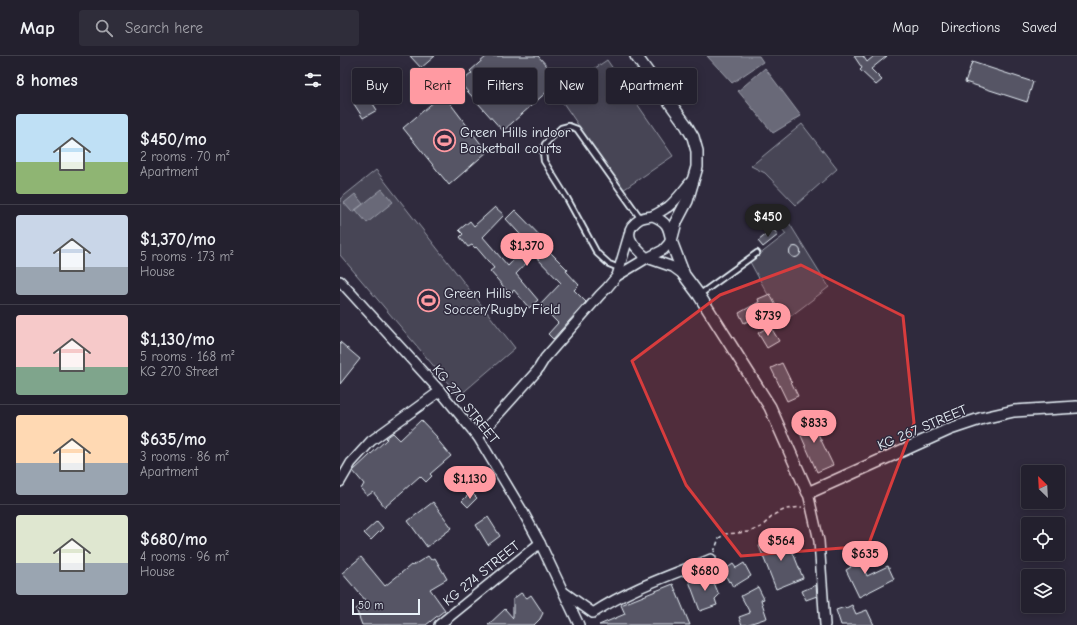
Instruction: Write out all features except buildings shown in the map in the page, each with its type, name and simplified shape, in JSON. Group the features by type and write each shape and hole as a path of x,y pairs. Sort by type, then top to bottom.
{"street":[{"path":"618,272 663,250 671,241 676,222 687,201 698,159 693,137 636,56"},
{"path":"478,437 537,371 545,358 607,288 618,272 632,226 641,219 653,216 669,206 693,180"},
{"path":"653,216 662,220 668,228 671,241 684,275"},
{"path":"629,235 631,243 647,258 673,267 684,275 699,294 770,407 808,493 819,541 825,625"},
{"name":"KG 270 STREET","path":"340,281 440,391 478,437 540,543 579,625"},
{"path":"340,482 351,463 371,441 440,391"},
{"name":"KG 267 STREET","path":"808,493 950,429 983,418 1014,411 1077,407"},
{"name":"KG 274 STREET","path":"439,625 540,543"},
{"path":"563,591 593,613 634,590 711,559"}],"lane":[{"path":"618,272 596,252 544,161 543,152 545,144 561,128 569,126 577,129 641,219"},
{"path":"699,294 757,253"}],"path":[{"path":"711,559 719,538 725,534 749,532 761,527 775,514 786,509 811,506"}],"highlighted area":[{"path":"801,265 903,316 914,423 868,546 741,556 686,485 632,361 720,295"}],"shaded area":[{"path":"607,60 612,68 606,68 606,104 637,104 673,156 623,190 564,104 598,104 598,68 595,68"},
{"path":"802,124 837,169 796,205 765,173 751,166"},
{"name":"Green Hills Soccer/Rugby Field","path":"376,170 515,348 459,396 340,255 340,199"},
{"path":"786,218 829,287 783,322 750,262 786,234 778,224"}],"water":[{"path":"707,56 759,56 763,62 732,83"},
{"path":"765,68 801,116 773,133 738,91"},
{"path":"382,189 393,202 367,223 356,210"},
{"path":"355,194 363,204 352,212 344,203"}],"place":[{"name":"Green Hills indoor Basketball courts","path":"445,140"},
{"name":"Green Hills Soccer/Rugby Field","path":"429,301"}]}
